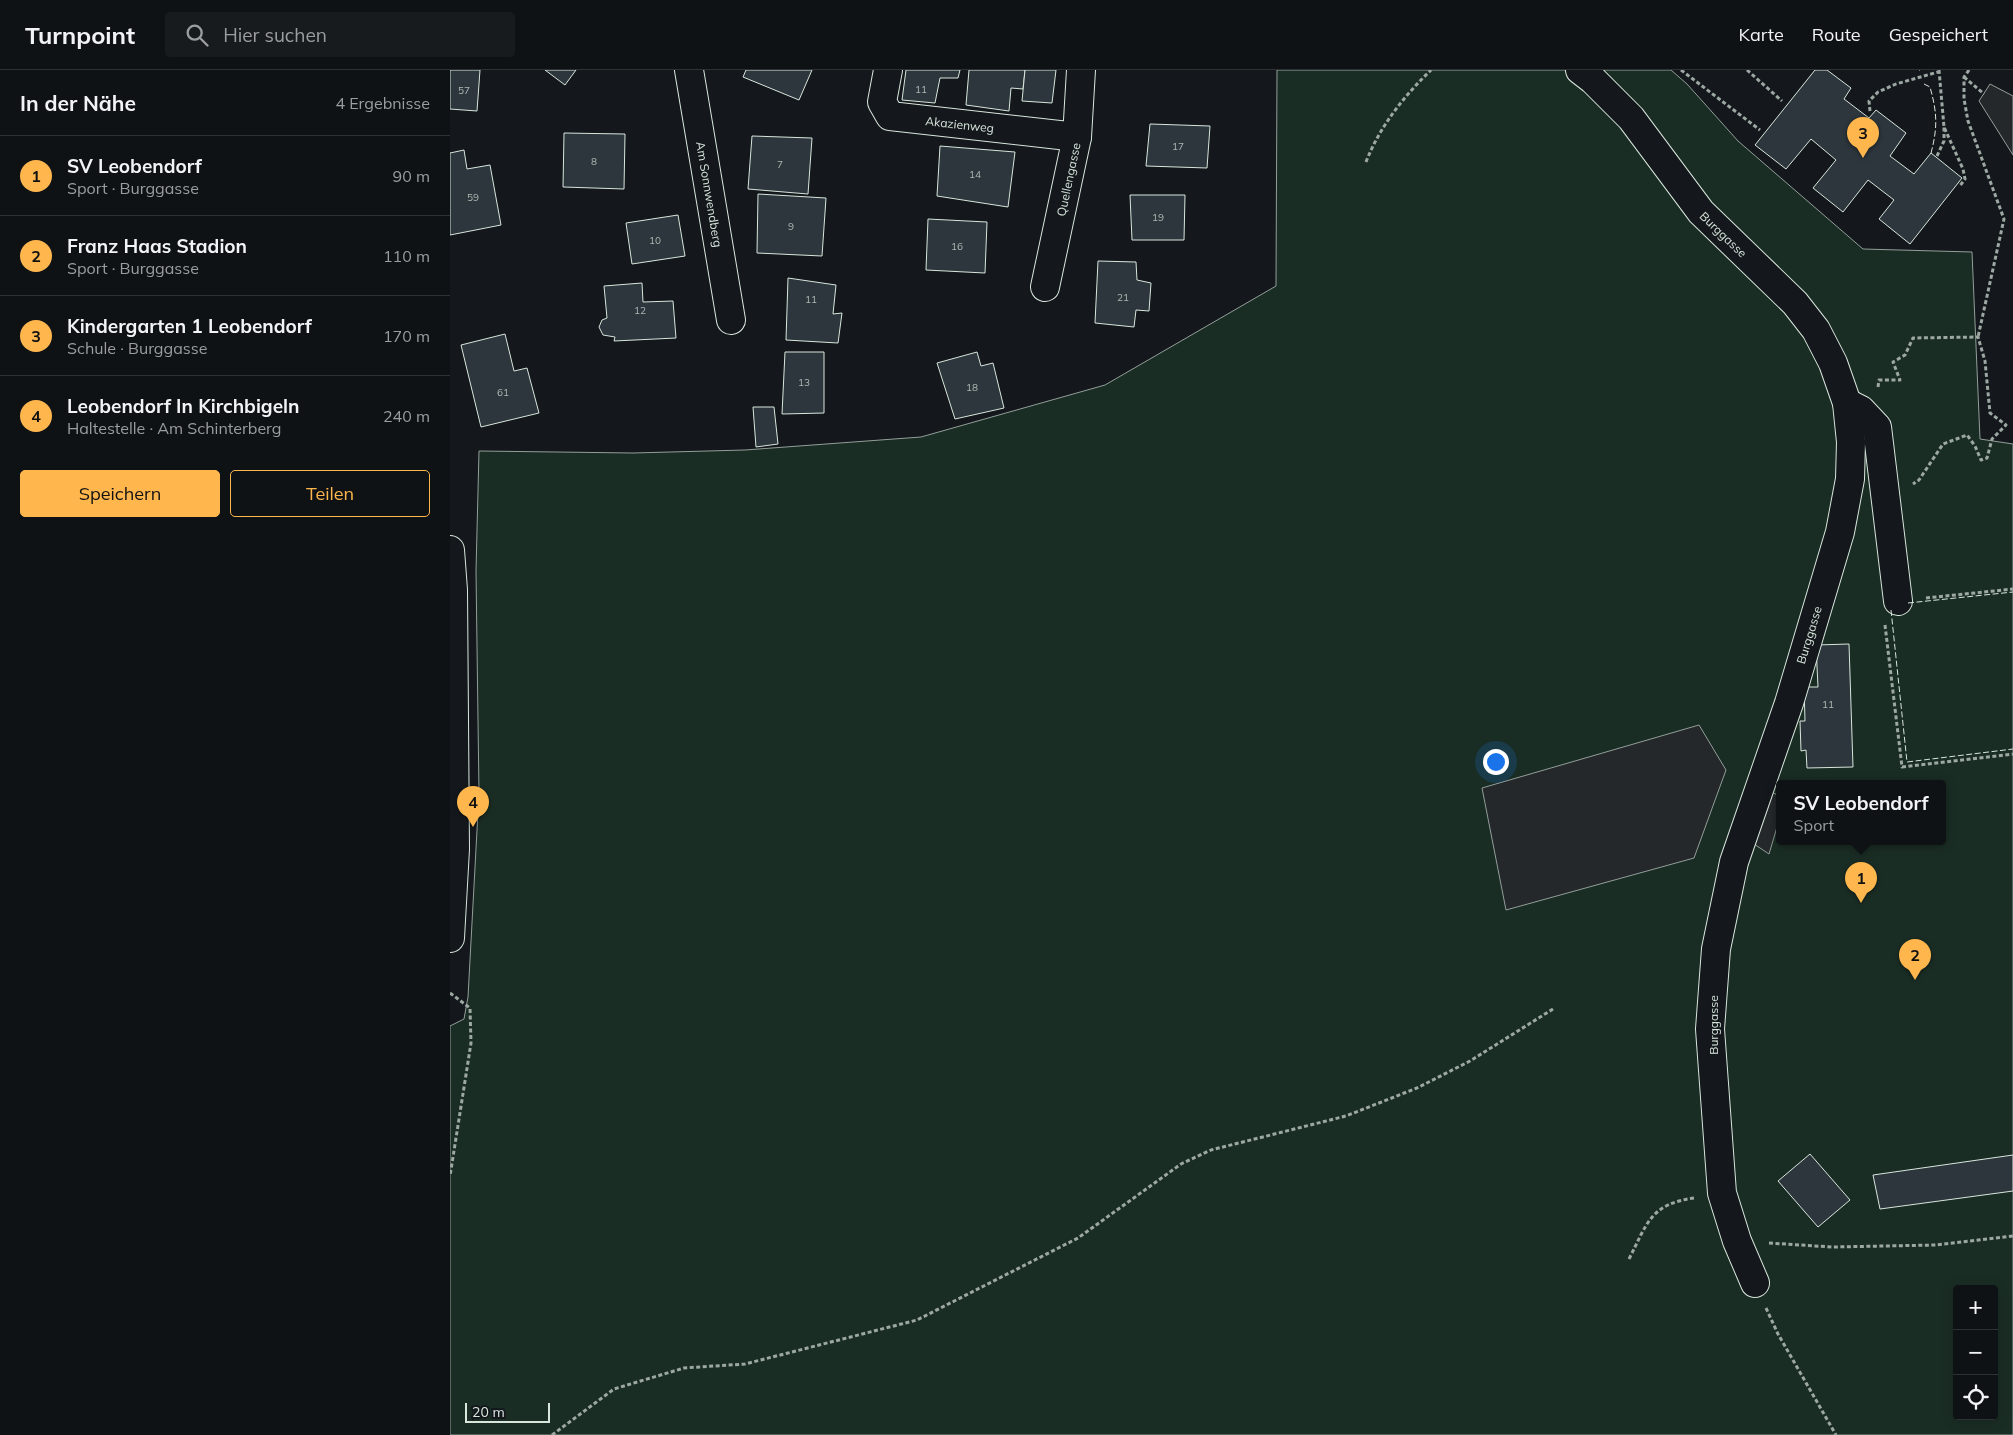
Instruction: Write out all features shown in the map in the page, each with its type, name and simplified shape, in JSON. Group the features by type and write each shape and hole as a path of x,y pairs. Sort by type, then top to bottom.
{"street":[{"name":"Am Sonnwendberg","path":"689,70 731,320"},
{"name":"Akazienweg","path":"888,70 882,102 890,116 1077,137"},
{"name":"Quellengasse","path":"1045,287 1077,137 1081,70"},
{"name":"Burggasse","path":"1580,70 1593,80 1631,118 1701,212 1795,303 1816,330 1833,363 1847,404 1851,442 1850,479 1840,532 1788,703 1734,862 1716,949 1710,1029 1722,1193 1737,1241 1754,1283"},
{"path":"1847,404 1861,410 1877,427 1898,601"},
{"path":"450,550 454,590 453,736 456,849 450,938"}],"path":[{"path":"1366,162 1374,141 1410,91 1431,70"},
{"path":"1681,70 1760,130"},
{"path":"1747,70 1782,101"},
{"path":"1969,70 1964,78 1964,99 1968,121 2004,218 1978,337 1985,361 1990,413 2006,425 2013,426"},
{"path":"1870,111 1870,101 1878,92 1896,84 1938,71 1944,127 1944,141 1938,156"},
{"path":"1964,78 1984,94"},
{"path":"1944,127 1963,169 1965,178 1959,187"},
{"path":"1877,427 1875,404 1879,380 1900,380 1893,362 1906,355 1913,338 1978,337"},
{"path":"1884,487 1895,491 1904,489 1919,480 1943,444 1966,436 1975,446 1981,460 1986,458 1992,439 2006,425"},
{"path":"2013,589 1882,603 1902,767 2013,754"},
{"path":"450,993 470,1008 471,1043 450,1176"},
{"path":"552,1435 614,1389 684,1368 745,1364 917,1320 1078,1238 1181,1164 1211,1150 1346,1116 1416,1088 1470,1062 1553,1010"},
{"path":"1629,1259 1652,1214 1680,1200 1722,1193"},
{"path":"1737,1241 1832,1247 1936,1245 2013,1236"},
{"path":"1754,1283 1778,1334 1836,1435"}],"green space":[{"path":"1277,70 1671,70 1687,84 1738,141 1863,249 1972,252 1980,439 2013,444 2013,1435 450,1435 450,1026 464,1019 468,997 479,793 476,571 479,451 633,453 745,450 921,437 1105,385 1276,286"}],"shaded area":[{"path":"1990,84 2013,96 2013,155 1979,101"},
{"path":"1699,725 1726,770 1694,858 1506,910 1482,788"},
{"path":"1766,788 1776,794 1776,830 1769,854 1748,840"}],"building":[{"path":"450,70 480,70 477,111 450,109"},
{"path":"545,70 576,70 565,85"},
{"path":"746,70 812,70 799,100 743,77"},
{"path":"906,70 960,70 958,78 940,78 935,103 902,100"},
{"path":"969,70 1025,70 1023,89 1011,88 1009,111 966,105"},
{"path":"1025,70 1056,70 1052,103 1022,101"},
{"path":"1815,70 1827,70 1851,88 1844,99 1869,118 1876,110 1906,133 1890,156 1914,174 1931,153 1962,178 1910,244 1879,219 1894,200 1868,180 1843,212 1813,188 1836,160 1811,139 1786,169 1755,145"},
{"path":"1150,124 1210,126 1207,168 1146,166"},
{"path":"564,133 625,134 624,189 563,187"},
{"path":"752,136 812,138 808,194 748,189"},
{"path":"940,146 1015,152 1008,207 937,196"},
{"path":"464,150 467,169 490,165 501,225 450,235 450,153"},
{"path":"758,194 826,198 822,256 757,253"},
{"path":"1130,195 1185,195 1184,240 1132,240"},
{"path":"678,215 685,256 632,264 626,223"},
{"path":"928,219 987,222 985,273 926,270"},
{"path":"1098,261 1136,262 1137,280 1151,283 1149,311 1136,310 1134,327 1095,323"},
{"path":"788,278 836,285 833,314 842,313 838,343 786,340"},
{"path":"642,283 643,302 673,301 676,338 614,341 615,337 603,335 599,327 602,320 607,318 604,286"},
{"path":"505,334 514,371 527,368 539,413 481,427 461,345"},
{"path":"785,352 824,352 824,413 782,414"},
{"path":"977,352 981,366 993,363 1004,408 955,419 937,363"},
{"path":"753,407 774,407 778,444 756,447"},
{"path":"1849,644 1853,767 1807,768 1806,750 1801,751 1800,721 1805,721 1804,687 1818,687 1816,645"},
{"path":"1810,1154 1850,1200 1818,1227 1778,1181"},
{"path":"2013,1155 2013,1191 1880,1209 1873,1175"}],"fence":[{"path":"1924,84 1930,87 1935,112 1936,127 1931,153"},
{"path":"1908,603 2013,592"},
{"path":"1891,610 1907,762 2013,749"}],"place":[{"name":"Kindergarten 1 Leobendorf","path":"1863,158"},
{"name":"Leobendorf In Kirchbigeln","path":"473,827"},
{"name":"SV Leobendorf","path":"1861,903"},
{"name":"Franz Haas Stadion","path":"1915,980"}]}
